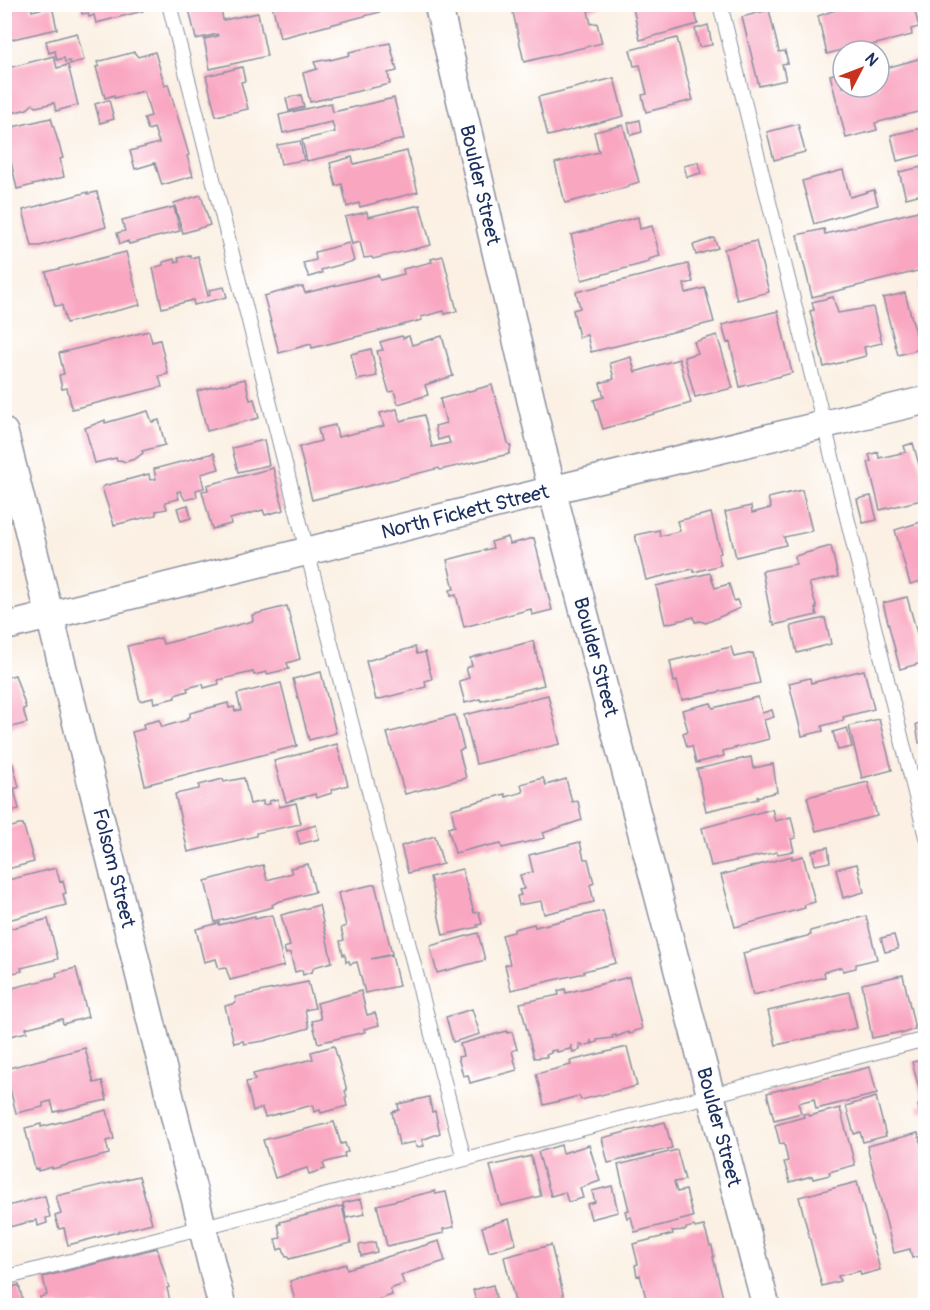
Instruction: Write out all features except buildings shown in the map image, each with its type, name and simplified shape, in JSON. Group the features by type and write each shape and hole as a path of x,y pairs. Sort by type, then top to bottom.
{"street":[{"name":"Boulder Street","path":"438,4 552,490 766,1305"},
{"name":"North Fickett Street","path":"4,627 552,490 926,400"},
{"name":"Folsom Street","path":"4,432 52,615 222,1305"}],"lane":[{"path":"169,4 464,1159"},
{"path":"720,4 926,837"},
{"path":"4,1278 926,1039"}]}
